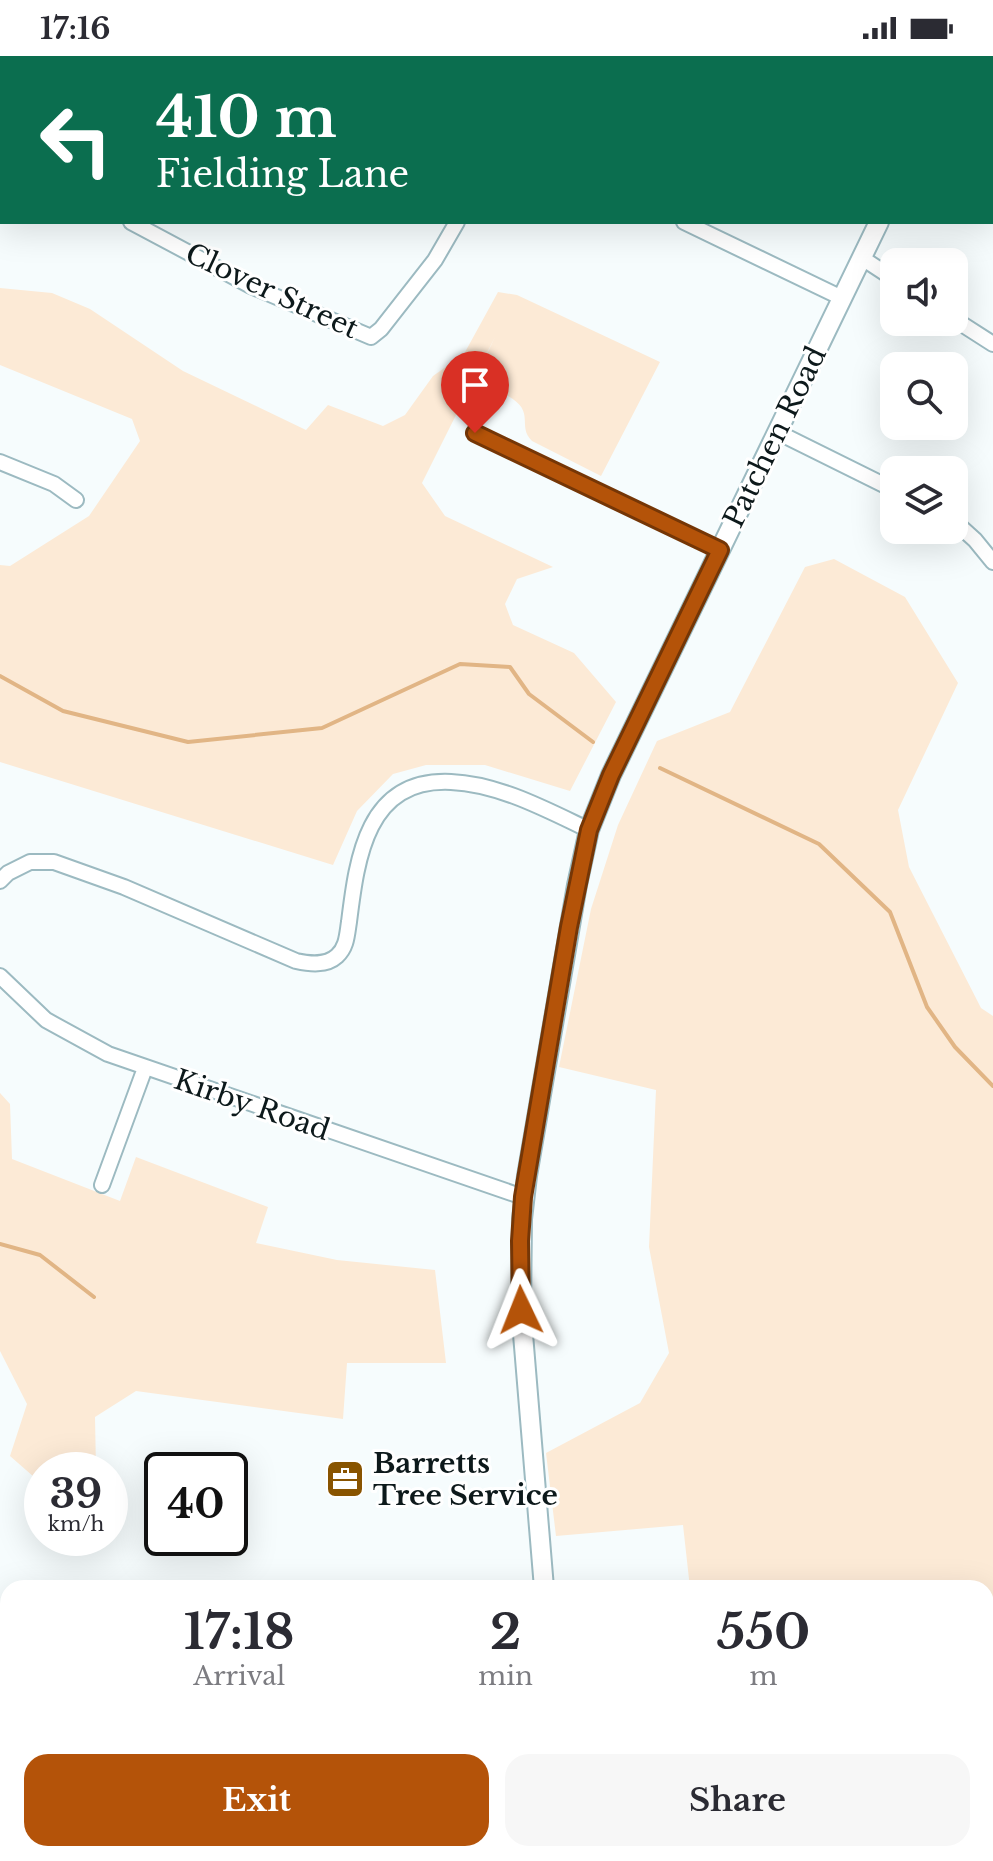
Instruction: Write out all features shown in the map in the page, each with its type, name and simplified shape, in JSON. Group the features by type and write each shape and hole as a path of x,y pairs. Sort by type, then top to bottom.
{"street":[{"name":"Clover Street","path":"135,224 251,286 371,337 381,329 435,260 456,224"},
{"path":"688,224 842,298"},
{"name":"Patchen Road","path":"543,1580 521,1310 520,1241 523,1197 589,830 611,775 878,224"},
{"path":"862,258 880,270"},
{"path":"968,328 993,344"},
{"path":"777,432 880,483"},
{"path":"475,433 720,550"},
{"path":"0,462 54,484 76,500"},
{"path":"968,534 993,562"},
{"path":"0,881 8,873 30,862 54,862 124,887 296,961 325,963 337,956 345,945 355,878 367,831 385,805 407,789 442,782 477,786 524,800 589,830"},
{"name":"Kirby Road","path":"0,976 46,1020 108,1054 523,1197"},
{"path":"102,1185 145,1068"}],"shaded area":[{"path":"0,288 52,293 90,309 183,371 306,430 328,405 383,426 405,415 433,376 464,354 498,292 517,295 660,362 601,476 532,441 525,429 523,411 500,392 484,397 472,410 463,405 495,337 422,483 445,516 553,567 517,579 505,604 513,625 574,653 616,702 570,791 485,765 426,765 393,774 357,811 333,865 0,762 0,565 10,566 89,516 140,441 132,419 0,365"},
{"path":"834,559 905,597 958,683 898,810 909,867 981,1008 993,1016 993,1580 689,1580 683,1525 556,1536 546,1453 640,1403 669,1353 649,1247 656,1090 559,1067 591,909 618,825 657,741 730,712 805,567"},
{"path":"0,1093 10,1104 12,1159 120,1201 136,1157 268,1207 256,1243 337,1260 435,1270 446,1363 347,1363 343,1419 136,1391 95,1417 96,1452 24,1452 24,1468 10,1456 27,1404 0,1351"}],"waterway":[{"path":"0,676 63,711 188,742 322,728 460,664 510,667 529,694 593,742"},
{"path":"660,768 819,844 890,912 927,1007 955,1047 993,1086"},
{"path":"0,1244 40,1255 94,1297"}],"place":[{"name":"Barretts Tree Service","path":"345,1479"}],"route":[{"path":"475,433 720,550 611,775 589,830 569,927 523,1197 521,1310"}]}
